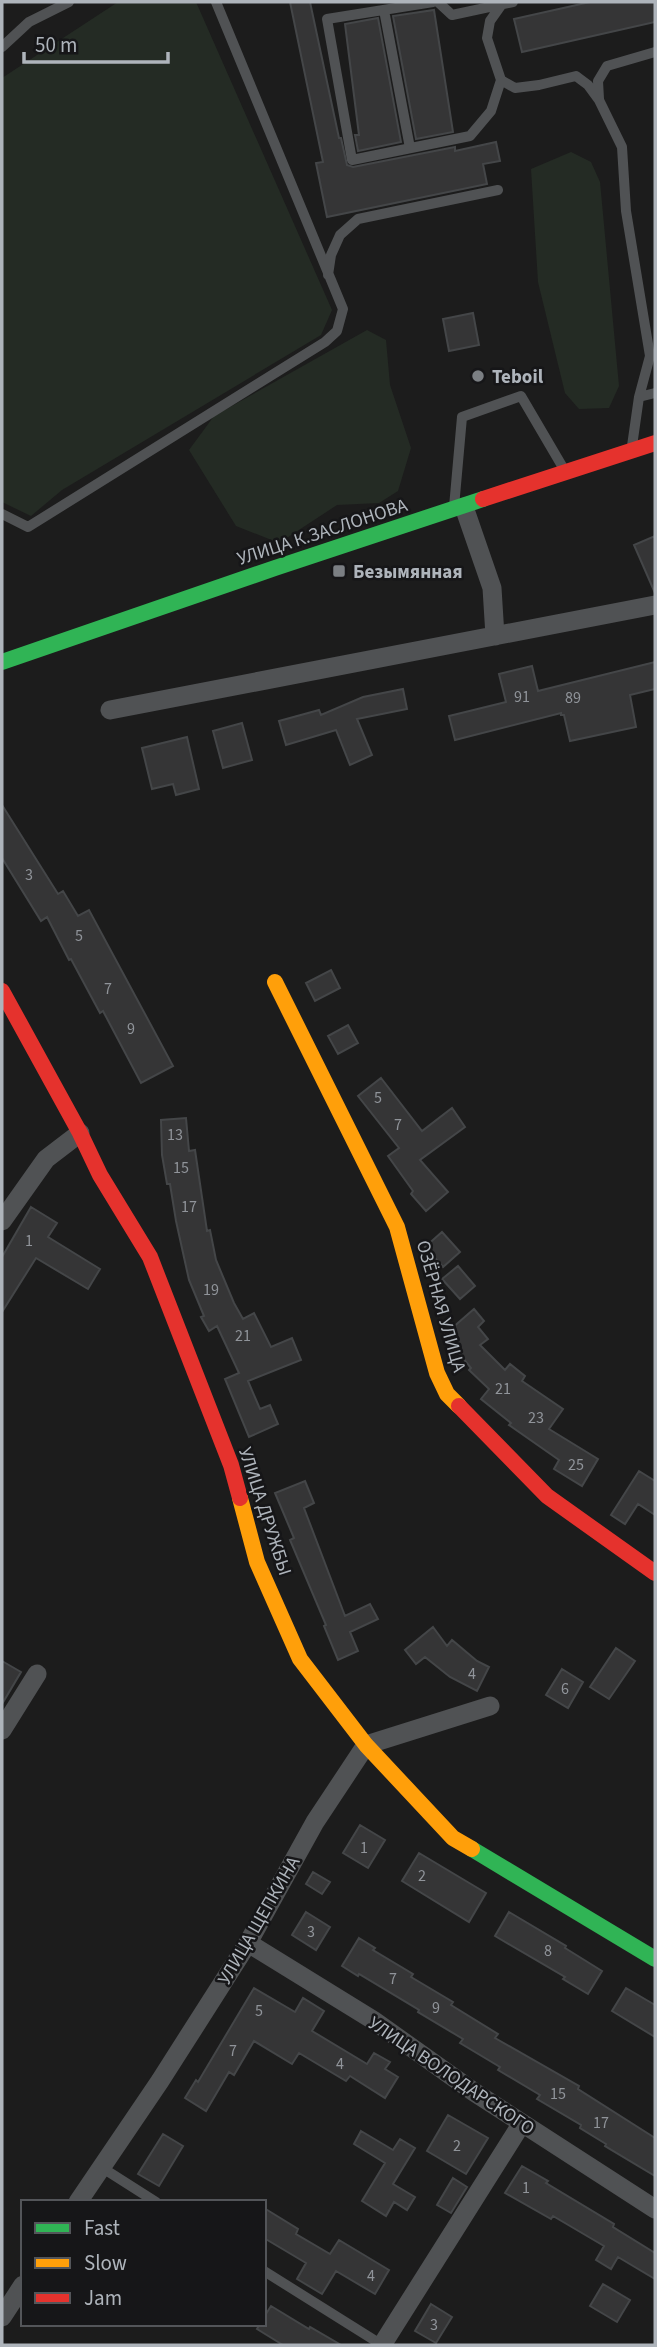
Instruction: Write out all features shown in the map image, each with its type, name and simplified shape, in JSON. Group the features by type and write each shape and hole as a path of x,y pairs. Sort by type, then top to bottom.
{"street":[{"name":"УЛИЦА К.ЗАСЛОНОВА","path":"2,662 275,568 655,443"},
{"path":"459,508 492,588 495,636"},
{"path":"110,710 655,605"},
{"name":"ОЗЁРНАЯ УЛИЦА","path":"275,982 397,1227 437,1373 447,1394 547,1496 655,1573"},
{"name":"УЛИЦА ДРУЖБЫ","path":"2,991 100,1175 150,1257 231,1465 257,1562 300,1659 366,1745 453,1838 655,1959"},
{"path":"2,1221 46,1159 80,1133"},
{"path":"2,1730 37,1674"},
{"path":"366,1745 490,1706"},
{"name":"УЛИЦА ЩЕПКИНА","path":"79,2200 247,1943 315,1822 366,1745"},
{"name":"УЛИЦА ВОЛОДАРСКОГО","path":"247,1943 373,2020 474,2092 655,2209"},
{"path":"382,2345 522,2123"},
{"path":"2,2316 21,2288"}],"lane":[{"path":"2,47 29,22 69,2"},
{"path":"2,514 28,527 325,342 337,331 343,309 216,2"},
{"path":"502,4 490,21 487,38 501,80 491,111 470,136 352,160 327,19 436,2 452,15 502,4 513,2"},
{"path":"384,10 410,148"},
{"path":"599,100 598,81 607,66 655,52"},
{"path":"501,80 515,88 576,76 589,85 599,100 622,147 626,211 650,356 639,397 631,451"},
{"path":"328,276 331,255 340,235 358,219 498,190"},
{"path":"639,397 655,393"},
{"path":"459,508 462,416 521,396 565,472"},
{"path":"101,2167 153,2200"},
{"path":"266,2272 382,2345"}],"shaded area":[{"path":"118,2 196,2 332,310 321,335 62,490 31,516 2,502 2,78"},
{"path":"571,152 591,162 600,182 619,386 609,408 579,409 565,393 538,282 531,169"},
{"path":"367,330 386,340 390,385 411,448 398,491 379,503 337,505 279,543 236,526 189,450 214,416"}],"building":[{"path":"290,2 310,2 347,165 353,167 455,147 455,151 496,142 500,161 483,164 487,184 327,217 316,163 323,162"},
{"path":"590,2 655,2 655,22 522,52 514,19"},
{"path":"434,10 453,132 416,139 393,16"},
{"path":"378,18 401,142 358,151 355,135 359,135 345,24"},
{"path":"473,313 479,345 449,351 443,319"},
{"path":"655,536 655,593 634,545"},
{"path":"655,662 655,689 630,695 636,727 570,741 564,715 561,713 455,740 449,716 506,702 499,674 532,666 538,691"},
{"path":"403,689 407,709 357,719 372,755 350,765 336,730 286,745 279,721 319,710 321,715 363,697"},
{"path":"242,723 252,760 223,768 213,731"},
{"path":"187,737 199,789 176,795 173,784 152,789 142,748"},
{"path":"2,805 58,894 63,891 78,916 89,910 173,1066 141,1083 103,1011 100,1013 47,917 41,921 2,858"},
{"path":"331,970 340,988 315,1001 306,983"},
{"path":"348,1025 358,1043 338,1054 328,1036"},
{"path":"381,1078 422,1131 452,1108 465,1127 420,1160 448,1192 426,1211 411,1194 413,1191 388,1156 399,1148 358,1096"},
{"path":"186,1118 189,1151 195,1150 207,1231 210,1230 216,1260 234,1303 243,1319 254,1313 271,1347 292,1338 301,1360 248,1381 260,1409 270,1405 278,1424 249,1437 225,1379 239,1373 217,1326 209,1331 201,1317 204,1316 189,1280 170,1184 167,1184 162,1155 161,1120"},
{"path":"31,1207 57,1223 48,1237 100,1269 88,1289 36,1258 2,1312 2,1257"},
{"path":"442,1232 460,1252 443,1267 425,1247"},
{"path":"458,1266 475,1286 460,1299 442,1279"},
{"path":"474,1309 484,1321 478,1327 488,1339 480,1345 505,1370 510,1364 525,1376 522,1381 563,1409 549,1429 598,1459 582,1486 554,1469 559,1460 509,1425 511,1423 481,1399 489,1389 469,1370 471,1368 444,1335"},
{"path":"639,1471 655,1481 655,1515 638,1504 625,1524 611,1515"},
{"path":"305,1481 314,1503 304,1508 345,1616 370,1604 378,1619 350,1632 358,1651 338,1660 290,1540 294,1538 275,1493"},
{"path":"433,1627 447,1646 452,1640 477,1661 489,1667 477,1691 450,1677 425,1657 416,1664 405,1650"},
{"path":"616,1648 635,1661 609,1699 590,1687"},
{"path":"2,1661 21,1672 2,1704"},
{"path":"562,1669 583,1682 568,1708 546,1695"},
{"path":"360,1825 385,1840 368,1868 343,1853"},
{"path":"419,1853 486,1893 469,1922 402,1881"},
{"path":"313,1872 330,1882 322,1894 306,1884"},
{"path":"306,1912 330,1927 316,1950 292,1935"},
{"path":"509,1912 602,1971 588,1994 563,1979 565,1977 495,1936"},
{"path":"359,1938 375,1948 373,1950 413,1974 411,1977 453,2002 451,2005 498,2034 495,2038 579,2086 578,2089 655,2138 655,2176 605,2146 606,2144 580,2128 581,2125 537,2099 540,2095 460,2043 463,2039 418,2012 419,2010 342,1966"},
{"path":"254,1988 295,2012 303,1998 324,2011 312,2031 367,2064 374,2053 390,2062 385,2069 398,2077 385,2098 350,2076 346,2081 299,2053 292,2064 254,2041 234,2075 229,2072 206,2111 185,2098 196,2080 198,2082"},
{"path":"626,1988 655,2005 655,2037 612,2011"},
{"path":"448,2115 488,2138 466,2174 427,2151"},
{"path":"361,2131 393,2150 400,2139 415,2148 393,2184 415,2197 407,2210 394,2202 386,2216 362,2201 385,2163 354,2144"},
{"path":"163,2134 183,2146 159,2186 138,2174"},
{"path":"522,2166 655,2253 655,2279 618,2257 611,2269 596,2260 604,2246 553,2216 551,2219 505,2193"},
{"path":"453,2178 467,2187 451,2213 437,2205"},
{"path":"266,2209 298,2229 296,2234 330,2254 339,2240 389,2270 375,2294 336,2271 322,2294 297,2279 306,2263 266,2239"},
{"path":"603,2284 630,2300 617,2322 590,2306"},
{"path":"431,2304 452,2317 436,2343 415,2331"},
{"path":"271,2306 341,2345 283,2345 257,2329 259,2326 266,2326 266,2314"}],"traffic: fast":[{"path":"2,662 483,499"},
{"path":"472,1849 655,1959"}],"traffic: slow":[{"path":"275,982 397,1227 437,1373 447,1394 459,1406"},
{"path":"240,1498 257,1562 300,1659 366,1745 453,1838 472,1849"}],"traffic: jam":[{"path":"483,499 655,443"},
{"path":"2,991 100,1175 150,1257 231,1465 240,1498"},
{"path":"459,1406 547,1496 655,1573"}],"place":[{"name":"Teboil","path":"478,376"},
{"name":"Безымянная","path":"339,571"}]}
